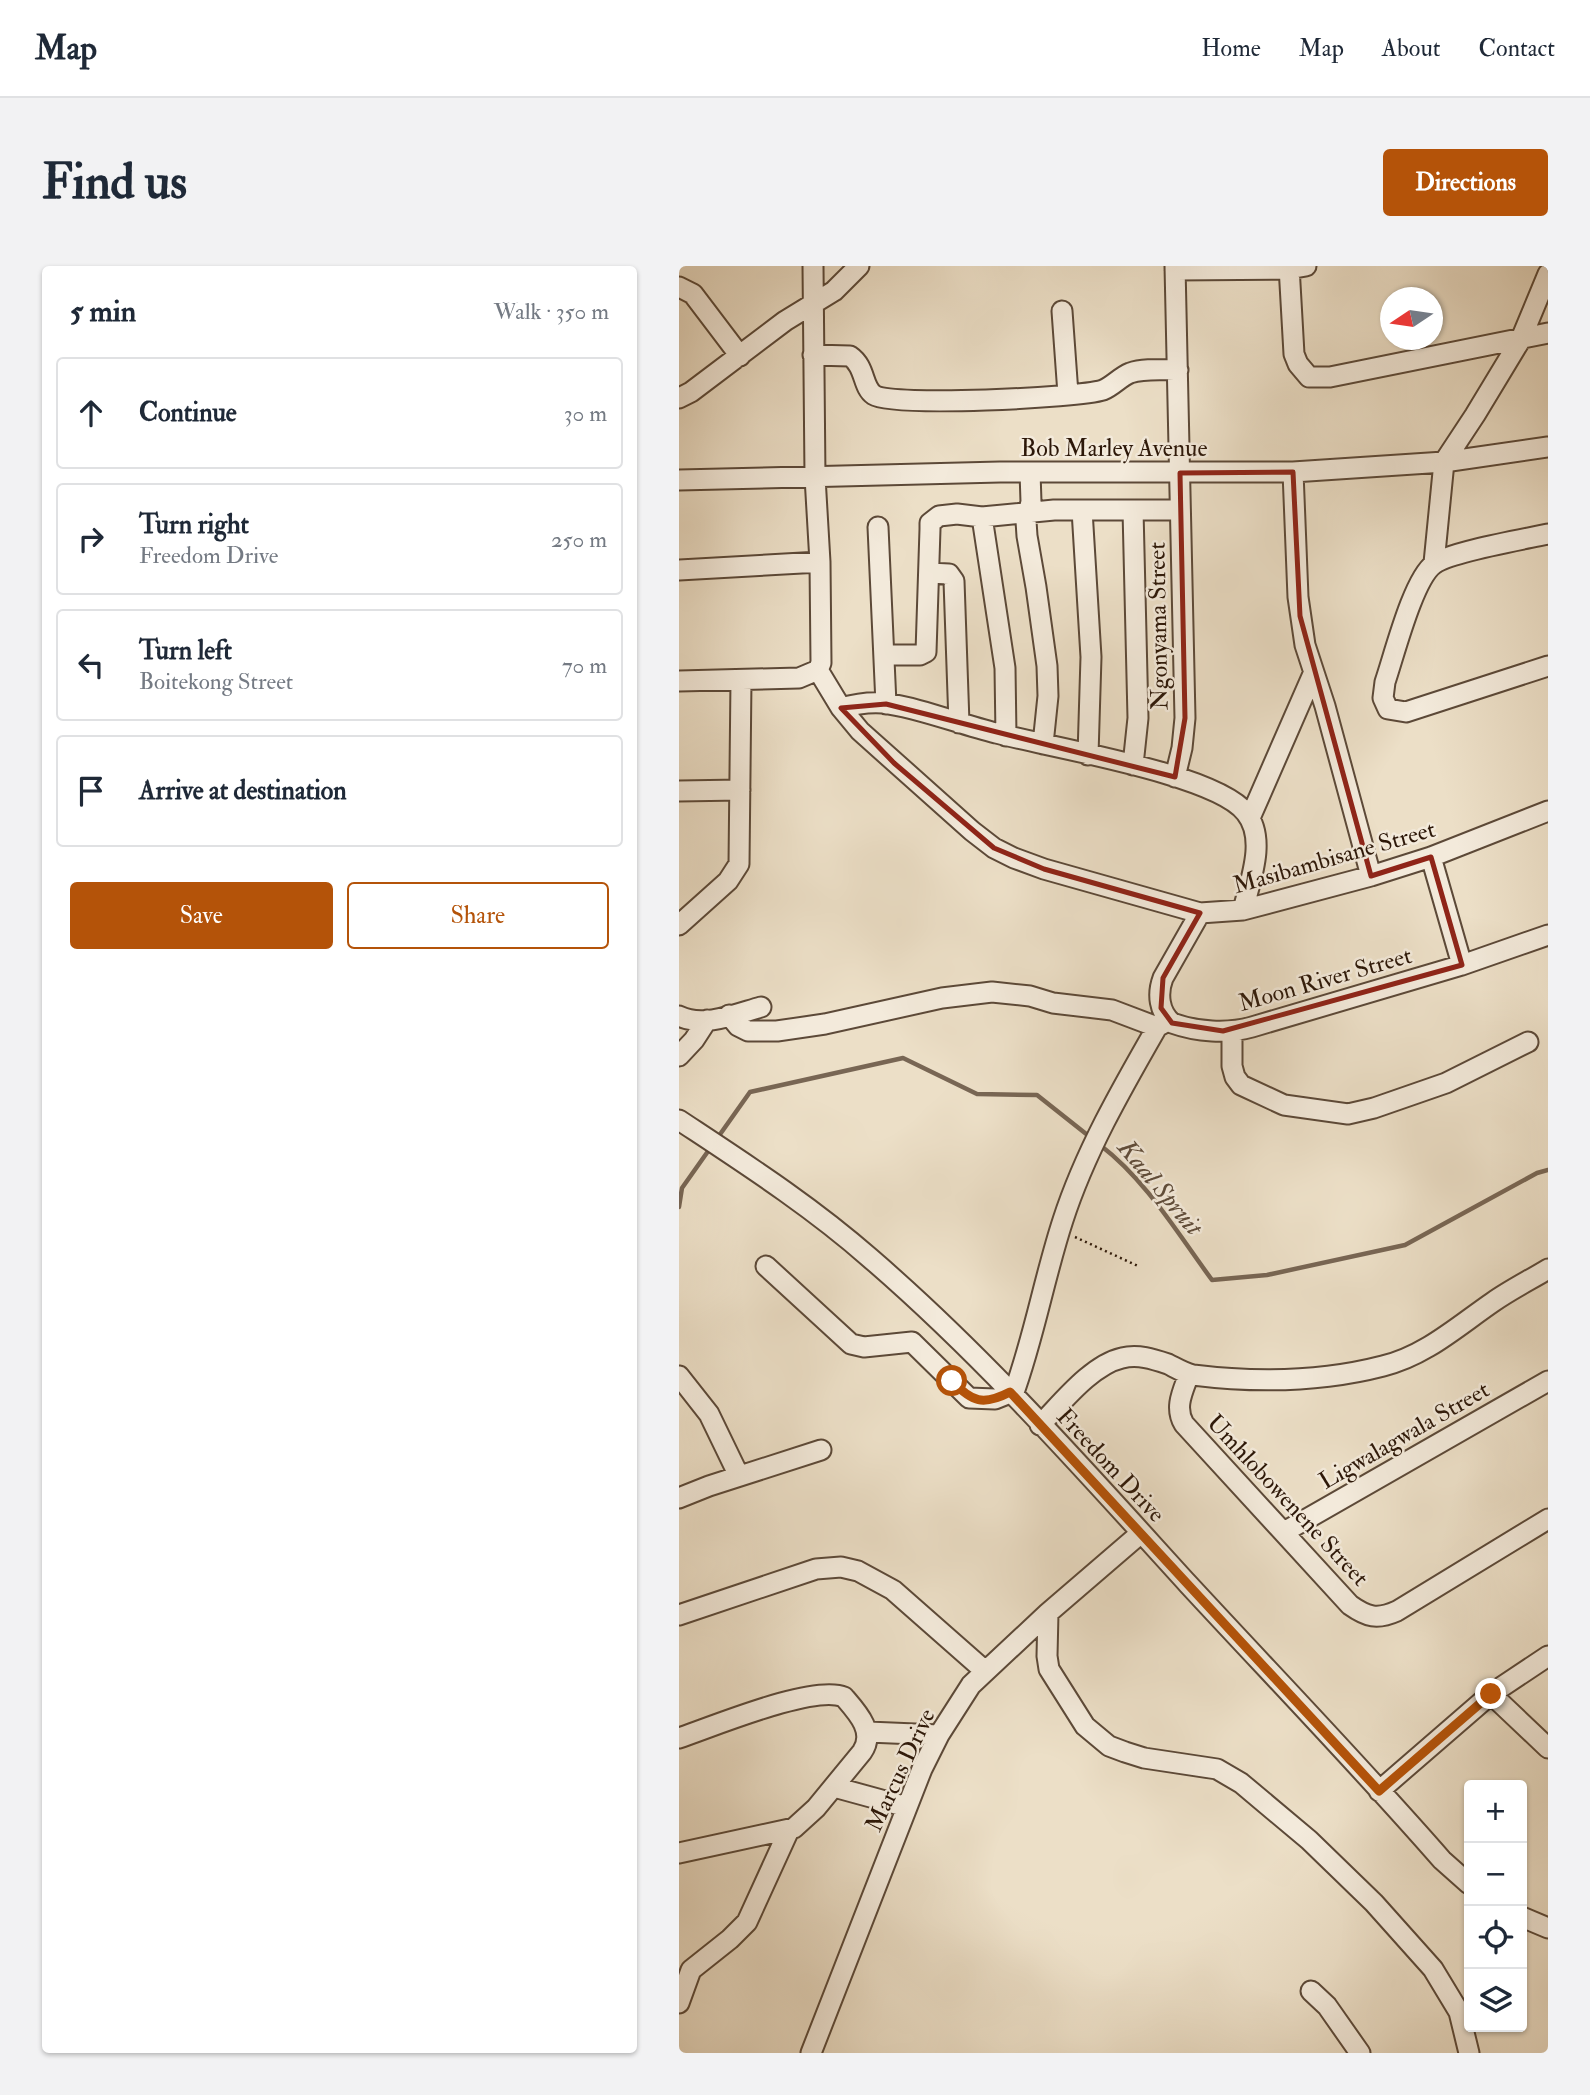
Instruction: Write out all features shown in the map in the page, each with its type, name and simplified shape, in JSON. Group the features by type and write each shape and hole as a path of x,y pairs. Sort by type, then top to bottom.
{"street":[{"path":"679,681 799,678 818,670 821,663 820,562 815,477 813,266"},
{"path":"679,398 691,392 772,330 834,291 859,266"},
{"path":"1175,268 1295,267 1294,354 1298,364 1310,377 1330,377 1548,333"},
{"name":"Ngonyama Street","path":"1175,268 1185,718 1175,777"},
{"path":"1548,274 1521,339 1444,462 1434,563 1418,585 1385,682 1383,698 1388,709 1406,712 1548,666"},
{"path":"679,287 693,294 740,356"},
{"path":"1062,311 1068,394"},
{"path":"813,355 851,356 861,367 867,388 873,394 881,399 907,401 1014,399 1068,394 1104,389 1131,372 1178,370"},
{"name":"Bob Marley Avenue","path":"679,480 1030,472 1293,472 1444,462 1548,447"},
{"path":"1030,472 1031,502 1027,542 1047,666 1048,696 1043,744"},
{"path":"1293,472 1300,616 1313,674 1328,718 1371,876"},
{"path":"884,656 920,656 926,652 930,528 933,519 957,514 982,517 1053,510 1179,510"},
{"path":"1082,510 1091,657 1088,755"},
{"path":"1133,510 1138,718 1133,765"},
{"path":"982,517 1005,668 1006,736"},
{"path":"878,527 886,704"},
{"path":"1434,563 1548,534"},
{"path":"679,570 820,562"},
{"path":"929,573 949,574 954,581 958,723"},
{"name":"Masibambisane Street","path":"818,670 852,723 885,755 994,848 1044,869 1200,913 1244,910 1371,876 1548,811"},
{"path":"1250,818 1313,674"},
{"path":"679,925 728,881 736,871 740,856 741,680"},
{"path":"841,708 886,704 1006,736 1133,765 1223,795 1237,804 1250,818 1256,841 1244,910"},
{"path":"679,792 740,790"},
{"path":"1431,856 1462,965"},
{"path":"766,1266 851,1343 864,1347 912,1342 969,1398 995,1399 1011,1394 1024,1367 1071,1198 1101,1130 1163,1024 1160,987 1200,913"},
{"name":"Moon River Street","path":"729,1015 738,1026 748,1031 777,1031 825,1024 954,996 992,992 1112,1010 1163,1024 1232,1031 1462,965 1548,935"},
{"path":"679,1016 690,1020 707,1020 761,1007"},
{"path":"679,1056 707,1020"},
{"path":"1232,1031 1232,1066 1241,1085 1284,1105 1348,1114 1374,1108 1445,1083 1528,1042"},
{"name":"Freedom Drive","path":"679,1120 748,1165 870,1257 1011,1394 1442,1860 1464,1880"},
{"path":"1040,1425 1091,1374 1122,1358 1142,1356 1189,1374 1242,1379 1312,1380 1391,1364 1438,1341 1497,1299 1548,1269"},
{"name":"Umhlobowenene Street","path":"1189,1374 1179,1403 1182,1420 1350,1605 1368,1617 1376,1618 1397,1611 1548,1519"},
{"path":"679,1376 709,1414 739,1476"},
{"name":"Ligwalagwala Street","path":"1285,1532 1548,1381"},
{"path":"679,1498 821,1450"},
{"name":"Marcus Drive","path":"811,2053 922,1769 965,1693 1048,1613 1141,1533"},
{"path":"679,1615 816,1569 841,1567 858,1571 893,1590 985,1671"},
{"path":"1048,1613 1049,1669 1085,1726 1109,1746 1135,1755 1217,1769 1241,1783 1270,1807 1374,1903 1433,1969 1459,2012 1469,2053"},
{"path":"1379,1791 1491,1694 1548,1656"},
{"path":"679,1738 800,1699 829,1693 844,1696 868,1732 865,1747 834,1787 808,1817 789,1830 679,1853"},
{"path":"1491,1694 1548,1748"},
{"path":"868,1732 939,1735"},
{"path":"834,1787 907,1807"},
{"path":"679,2003 685,1972 730,1939 747,1922 789,1830"},
{"path":"1527,1919 1548,1928"},
{"path":"1311,1991 1327,2006 1360,2053"}],"path":[{"path":"1060,1230 1138,1266"}],"highlighted area":[{"path":"1293,472 1300,616 1371,876 1431,857 1462,965 1223,1031 1172,1023 1161,1008 1163,978 1200,913 1044,869 994,848 894,763 841,708 886,704 1175,777 1185,718 1180,473"}],"waterway":[{"name":"Kaal Spruit","path":"716,1140 750,1092 903,1058 977,1094 1037,1095 1090,1137"},
{"name":"Kaal Spruit","path":"1100,1145 1147,1191 1212,1280 1267,1275 1405,1245 1537,1173 1548,1170"},
{"name":"Kaal Spruit","path":"679,1207 682,1188 711,1147"}],"route":[{"path":"952,1381 967,1396 978,1400 1000,1398 1010,1392 1379,1791 1491,1694"}]}
